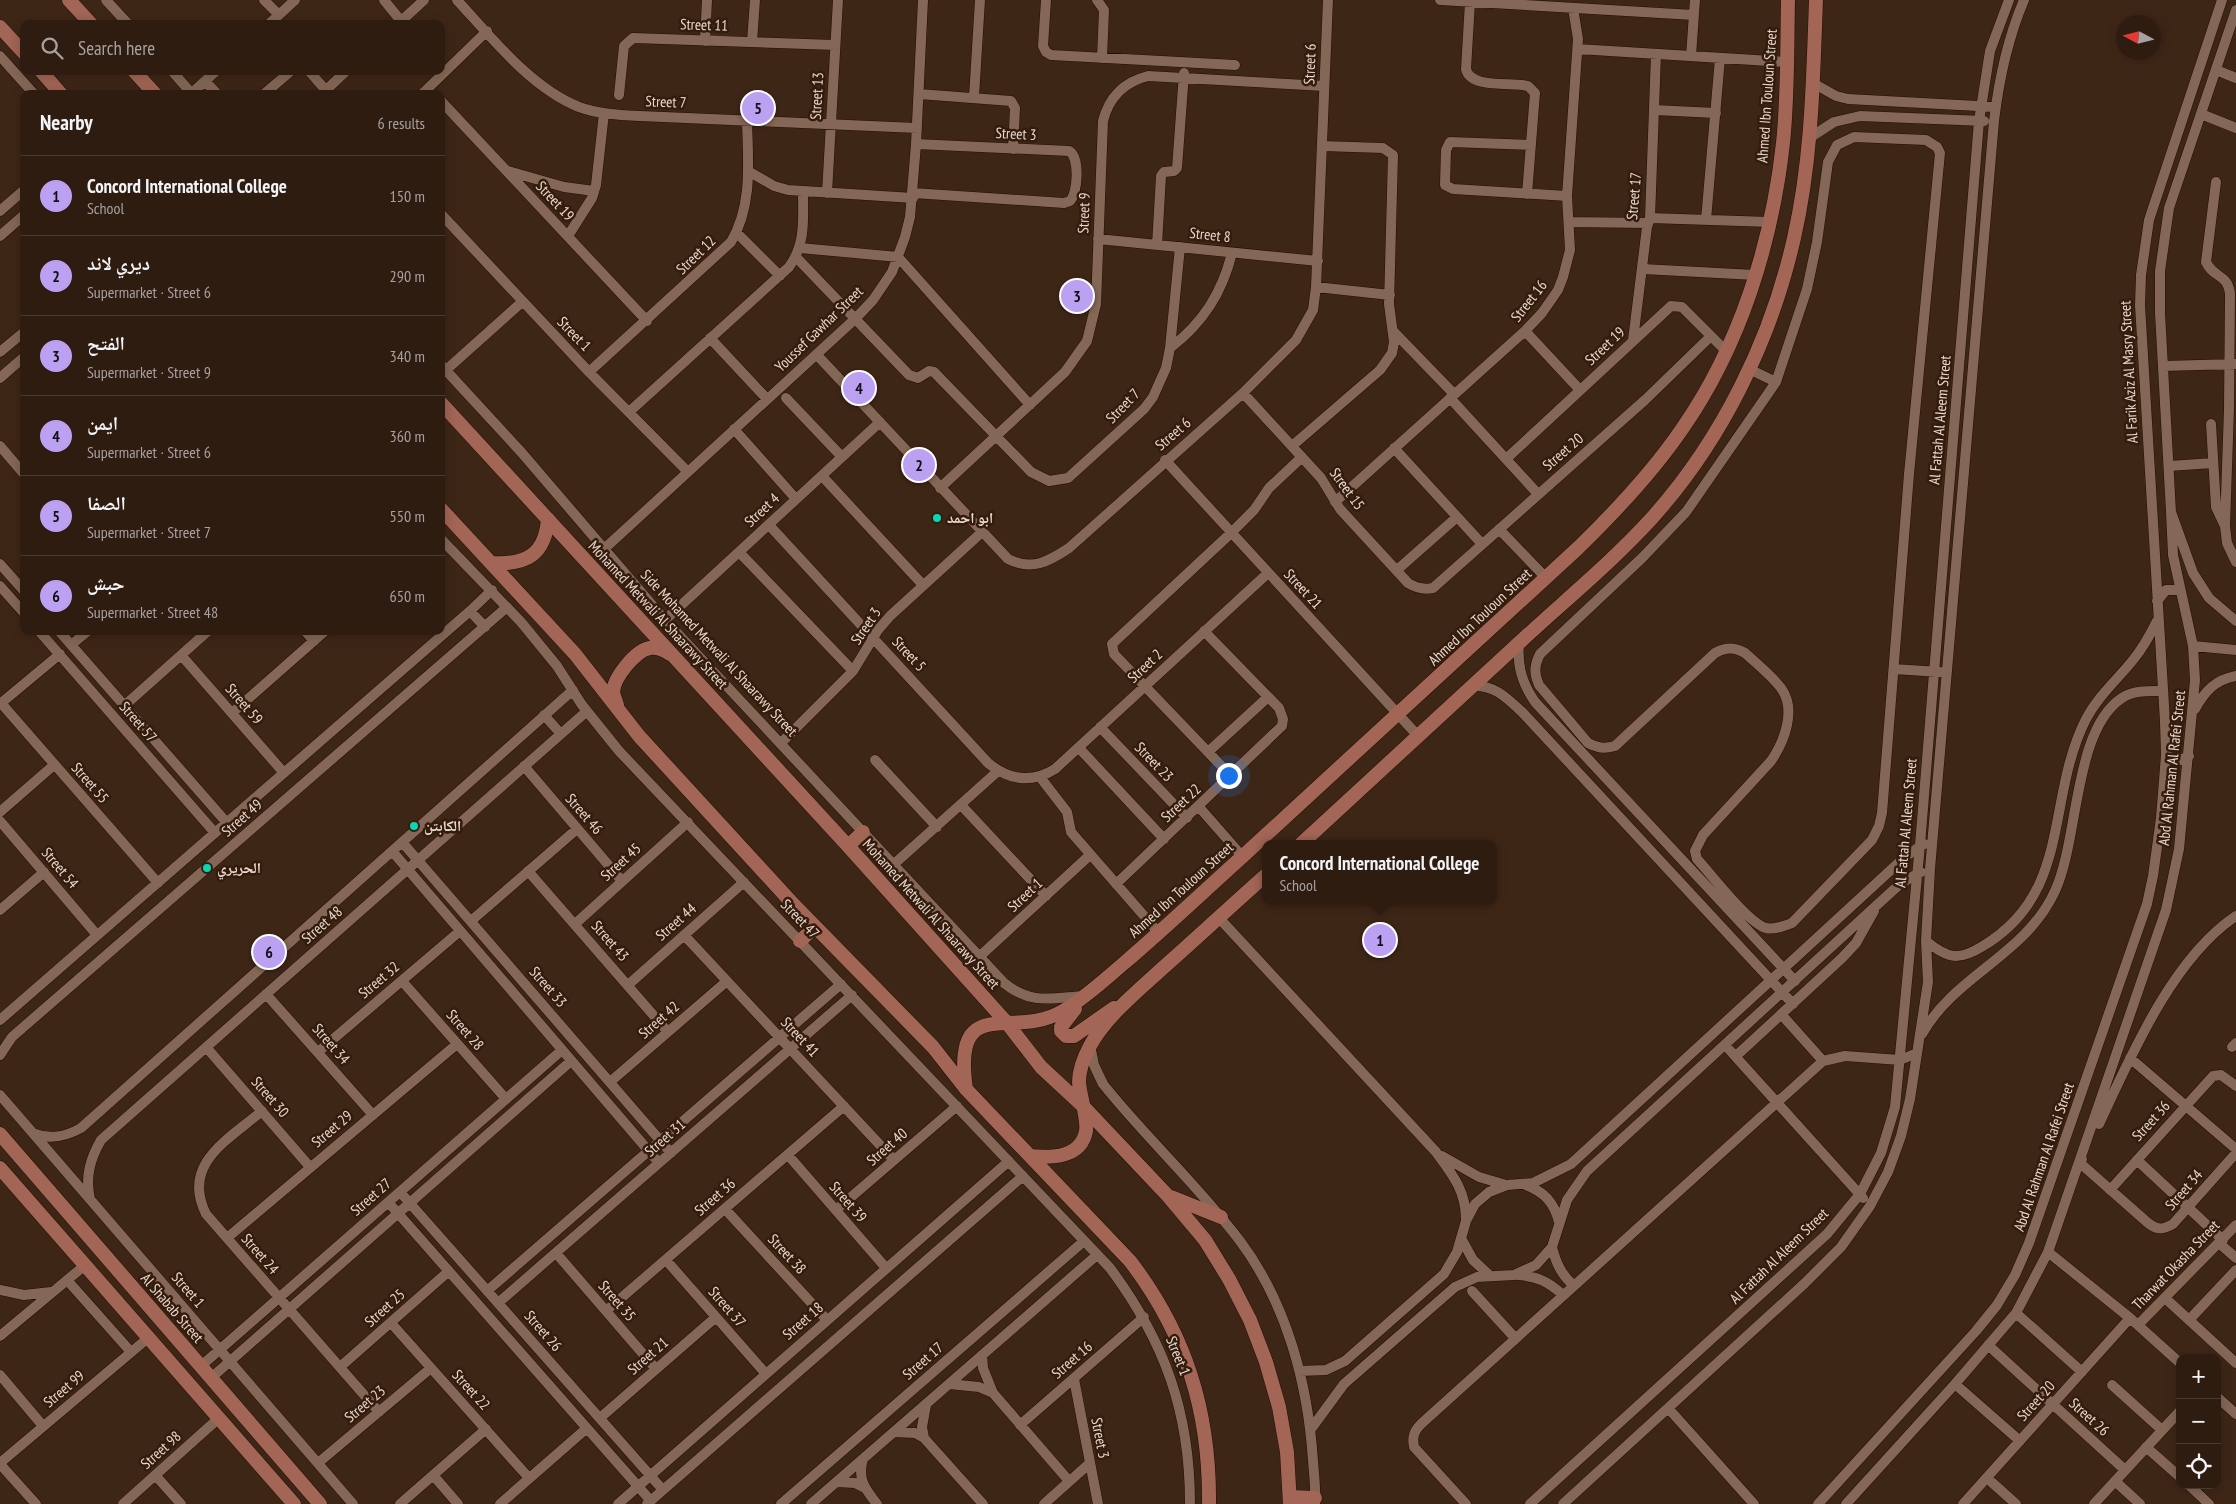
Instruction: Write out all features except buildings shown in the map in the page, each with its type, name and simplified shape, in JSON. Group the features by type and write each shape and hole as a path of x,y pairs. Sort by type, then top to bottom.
{"street":[{"path":"69,0 86,20"},
{"path":"106,0 124,20"},
{"path":"264,0 278,15"},
{"path":"273,20 295,0"},
{"path":"384,0 398,20"},
{"path":"401,20 424,0"},
{"path":"705,41 707,0"},
{"path":"752,42 755,0"},
{"name":"Street 13","path":"826,193 838,0"},
{"name":"Youssef Gawhar Street","path":"604,549 817,355 856,318 884,284 898,257 905,237 913,196 923,0"},
{"path":"974,97 980,0"},
{"path":"1046,0 1042,43 1046,52 1051,55 1235,66"},
{"path":"1097,0 1104,10 1102,58"},
{"name":"Street 6","path":"817,355 1008,559 1024,565 1042,564 1069,548 1243,392 1303,331 1312,310 1318,261 1328,0"},
{"path":"1440,0 1694,15"},
{"path":"1691,56 1694,0"},
{"name":"Ahmed Ibn Touloun Street","path":"966,1089 963,1054 971,1036 987,1025 1048,1017 1061,1012 1085,996 1159,933 1546,578 1617,510 1653,469 1683,428 1726,351 1755,275 1770,222 1783,143 1788,0"},
{"path":"1305,840 1419,737 1519,642 1599,571 1651,519 1684,478 1714,434 1749,369 1780,292 1794,240 1807,176 1816,0"},
{"name":"Al Fattah Al Aleem Street","path":"1530,1504 1827,1234 1860,1194 1882,1153 1895,1107 1900,1060 1920,845 1979,121 1990,51 2009,0"},
{"name":"Al Fattah Al Aleem Street","path":"1563,1504 1841,1247 1870,1206 1888,1172 1901,1136 1910,1099 1928,982 1926,941 1930,869 1994,122 2000,74 2008,41 2024,0"},
{"name":"Al Farik Aziz Al Masry Street","path":"2166,754 2140,305 2144,245 2151,213 2222,0"},
{"name":"Street 7","path":"458,1 541,85 574,105 604,113 917,128"},
{"path":"1470,2 1466,73 1477,82 1524,85 1531,87 1535,93 1528,194"},
{"name":"Street 16","path":"1335,502 1525,331 1550,302 1563,277 1570,250 1567,196 1578,49 1577,28 1573,8"},
{"path":"2236,10 2169,208 2160,271 2171,512 2194,573 2210,598 2236,621"},
{"path":"0,27 20,49"},
{"path":"445,75 487,32"},
{"name":"Street 11","path":"619,95 624,46 629,40 835,45"},
{"path":"1578,49 1786,62"},
{"name":"Street 17","path":"1634,340 1649,220 1656,54"},
{"path":"0,56 30,90"},
{"path":"1706,220 1720,58"},
{"path":"1158,245 1161,176 1164,172 1174,171 1177,168 1184,63"},
{"path":"2216,70 2236,78"},
{"path":"44,75 57,90"},
{"path":"138,75 151,90"},
{"path":"176,75 189,90"},
{"path":"196,90 212,75"},
{"path":"269,90 286,75"},
{"path":"312,75 325,90"},
{"path":"329,90 342,75"},
{"path":"430,90 445,75"},
{"name":"Street 9","path":"940,488 1065,372 1087,341 1096,304 1103,121 1109,105 1118,91 1140,78 1183,78 1324,86"},
{"path":"206,81 214,90"},
{"path":"1813,83 1830,93 1848,99 1996,107"},
{"path":"919,94 1006,99 1013,103 1015,108 1013,149"},
{"path":"1848,99 1845,108 1848,117"},
{"path":"1940,104 1948,113 1946,119"},
{"name":"Street 19","path":"445,105 647,321"},
{"path":"1654,110 1716,113"},
{"path":"568,236 594,191 604,113"},
{"path":"2201,114 2236,128"},
{"path":"1810,137 1822,128 1848,117 1860,116 1994,122"},
{"name":"Street 12","path":"589,372 725,249 736,232 743,214 748,172 747,121"},
{"path":"1854,137 1932,142 1937,146 1940,159 1910,465 1894,669 1882,813 1876,834 1792,923 1779,928 1765,928 1752,920 1697,859 1695,851 1703,834 1771,761 1780,748 1788,719 1782,690 1745,652 1738,649 1724,648 1715,652 1614,746 1606,748 1596,747 1588,742 1537,680 1535,664 1540,654 1642,558 1686,512 1776,382 1807,289 1817,242 1828,162 1831,153 1837,145 1854,137"},
{"path":"1531,145 1452,140 1447,144 1444,182 1450,189 1567,196"},
{"name":"Street 3","path":"913,196 1064,203 1072,199 1075,193 1076,160 1073,154 1069,152 916,144"},
{"path":"1292,446 1387,362 1392,352 1393,331 1390,294 1394,155 1383,148 1322,146"},
{"path":"506,171 564,187 594,191"},
{"path":"748,172 774,186 803,192 913,196"},
{"path":"2216,182 2206,262 2210,270 2229,283 2233,364 2229,533"},
{"path":"629,412 780,276 798,252 803,192"},
{"path":"0,211 20,194"},
{"path":"0,236 20,218"},
{"name":"Street 1","path":"445,218 589,372 688,472"},
{"path":"1569,222 1706,220 1770,222"},
{"path":"736,232 780,276"},
{"name":"Street 8","path":"1098,239 1318,261"},
{"name":"Street 7","path":"856,318 909,375 918,378 929,371 934,372 1039,478 1049,481 1068,478 1144,409 1160,383 1170,348 1180,247"},
{"path":"798,252 898,257 1030,405"},
{"path":"798,252 856,318"},
{"path":"1170,348 1199,322 1211,307 1224,281 1232,253"},
{"path":"1643,269 1755,275"},
{"path":"1316,287 1390,294"},
{"path":"445,366 522,302"},
{"name":"Street 19","path":"1506,459 1668,307 1674,305 1682,307 1726,351"},
{"path":"1393,331 1538,494"},
{"path":"1525,331 1580,390"},
{"path":"0,352 20,335"},
{"name":"Street 20","path":"1433,588 1645,400 1711,336"},
{"path":"710,338 767,399"},
{"path":"0,378 20,360"},
{"path":"2163,366 2233,364"},
{"name":"Side Mohamed Metwali Al Shaarawy Street","path":"445,368 522,453 665,620 1004,983 1025,996 1049,1000 1085,996"},
{"path":"1749,369 1776,382"},
{"name":"Street 15","path":"1243,392 1326,483 1335,502 1412,586 1422,589 1433,588"},
{"path":"786,398 842,457"},
{"name":"Mohamed Metwali Al Shaarawy Street","path":"445,407 848,846 1007,1023 1041,1067 1082,1105 1168,1196 1204,1240 1229,1279 1250,1320 1266,1362 1279,1407 1287,1452 1290,1501"},
{"name":"Street 4","path":"665,620 880,422"},
{"path":"2211,424 2216,507 2229,533 2236,562"},
{"path":"734,430 796,499"},
{"path":"0,446 20,467"},
{"path":"1394,448 1482,544"},
{"path":"1231,776 1114,654 1112,648 1114,641 1231,533 1254,510 1269,488 1302,458"},
{"name":"Street 21","path":"1165,460 1419,737"},
{"path":"2169,466 2213,464"},
{"path":"822,476 923,585"},
{"name":"Abd Al Rahman Al Rafei Street","path":"1846,1504 1955,1384 2016,1312 2048,1252 2080,1164 2166,910 2179,848 2195,680 2193,646 2173,555 2171,512"},
{"path":"445,513 575,654 646,743 815,927 933,1047 966,1089 1130,1261 1150,1288 1167,1316 1186,1358 1198,1398 1205,1437 1209,1504"},
{"path":"1397,570 1457,517"},
{"path":"492,563 520,562 533,556 542,546 547,533 548,520"},
{"name":"Street 5","path":"769,524 998,771 1019,779 1040,777"},
{"path":"1499,529 1546,578"},
{"name":"Street 3","path":"781,743 853,671 873,638 890,616 982,532"},
{"name":"Street 47","path":"445,543 492,590 557,666 587,711 619,751 1084,1241"},
{"path":"739,552 853,671"},
{"path":"0,564 20,582"},
{"name":"Street 2","path":"1040,777 1055,769 1079,748 1268,573"},
{"path":"0,586 4,598 20,610"},
{"name":"Street 49","path":"445,633 492,590"},
{"path":"2157,601 2166,590 2180,590"},
{"name":"Street 49","path":"0,1055 12,1036 507,607"},
{"path":"470,611 485,628"},
{"path":"1926,941 1940,953 1958,957 1970,954 2002,935 2031,901 2049,861 2067,771 2078,735 2102,693 2140,652 2158,620"},
{"name":"Street 22","path":"1116,884 1282,726 1282,713 1204,631"},
{"name":"Street 57","path":"43,635 215,833"},
{"path":"47,640 54,635"},
{"name":"Street 57","path":"62,635 227,823"},
{"path":"71,646 83,635"},
{"path":"124,706 204,635"},
{"path":"308,635 314,642"},
{"path":"232,714 321,635"},
{"name":"Street 49","path":"0,1020 442,635"},
{"path":"1519,642 1520,673 1526,688 1535,702 1795,981"},
{"path":"2193,646 2236,650"},
{"path":"618,708 613,692 620,674 626,666 646,649 652,648 672,655"},
{"path":"0,703 60,654"},
{"name":"Street 59","path":"181,655 284,773"},
{"path":"1894,669 1946,673"},
{"path":"2192,714 2209,687 2220,680 2236,676"},
{"path":"1473,686 1484,686 1498,691 1523,713 1793,1004"},
{"name":"Street 48","path":"33,1133 55,1138 69,1135 81,1128 573,690"},
{"path":"1918,1042 1932,1017 1950,998 2026,935 2042,914 2055,892 2064,868 2086,757 2101,723 2122,698 2132,693 2163,691"},
{"path":"1208,752 1268,697"},
{"name":"Street 55","path":"0,703 158,882"},
{"name":"Street 48","path":"90,1199 88,1171 92,1155 101,1140 587,711"},
{"path":"544,715 561,734"},
{"name":"Street 23","path":"1100,727 1187,818"},
{"path":"1079,748 1164,839"},
{"path":"2166,754 2177,761 2188,756"},
{"name":"Abd Al Rahman Al Rafei Street","path":"1818,1504 1998,1305 2016,1275 2029,1244 2147,904 2154,876 2166,754"},
{"path":"874,760 937,826"},
{"path":"0,812 54,765"},
{"name":"Street 46","path":"524,766 622,882"},
{"path":"893,865 998,771"},
{"path":"1040,777 1065,808 1070,832 1159,933"},
{"path":"961,805 1046,896"},
{"path":"1199,807 1242,856"},
{"name":"Street 54","path":"0,820 97,935"},
{"name":"Street 45","path":"575,924 688,822"},
{"path":"471,921 577,828"},
{"path":"848,846 863,832"},
{"name":"Street 33","path":"402,842 671,1153"},
{"path":"1436,1152 1472,1174 1507,1185 1526,1185 1551,1176 1572,1164 1906,856 1920,845 1932,843"},
{"name":"Street 33","path":"392,851 659,1163"},
{"name":"Street 1","path":"979,957 1090,855"},
{"path":"1514,1275 1536,1265 1552,1246 1570,1195 1587,1171 1901,884 1917,873 1930,869"},
{"name":"Street 43","path":"528,871 668,1032"},
{"path":"0,910 44,872"},
{"path":"1030,1156 1058,1157 1072,1152 1082,1143 1086,1130 1079,1080 1083,1062 1090,1045 1101,1030 1137,992 1262,879"},
{"name":"Street 44","path":"628,985 744,882"},
{"path":"1736,1056 1856,943 1875,907"},
{"name":"Abd Al Rahman Al Rafei Street","path":"2080,1164 2130,1058 2161,1003 2191,958 2236,916"},
{"path":"1219,918 1436,1152 1457,1180 1463,1193 1466,1221"},
{"path":"800,941 815,927"},
{"name":"Street 32","path":"318,1052 460,931"},
{"name":"Street 41","path":"684,935 894,1160"},
{"name":"Street 42","path":"610,1082 727,980"},
{"name":"Street 28","path":"402,981 506,1099"},
{"name":"Street 31","path":"487,1291 841,984"},
{"path":"1085,996 1062,1024 1061,1031 1066,1036 1074,1036 1137,992"},
{"name":"Street 34","path":"266,994 373,1115"},
{"name":"Street 31","path":"498,1303 852,996"},
{"path":"1781,1014 1823,1061"},
{"name":"Street 29","path":"226,1238 457,1044"},
{"path":"1090,1045 1094,1065 1102,1084 1221,1217 1241,1242 1266,1282 1285,1326 1300,1371 1311,1429 1315,1501 1290,1501"},
{"path":"1725,1045 1870,1206"},
{"name":"Street 30","path":"206,1047 310,1167"},
{"name":"Street 27","path":"201,1366 562,1050"},
{"path":"1466,1504 1414,1447 1413,1438 1415,1430 1776,1101 1823,1061 1846,1056 1900,1060 1917,1053"},
{"path":"2130,1058 2236,1151"},
{"name":"Street 27","path":"211,1378 571,1061"},
{"name":"Street 36","path":"2110,1190 2210,1079 2217,1074 2225,1077 2236,1086"},
{"name":"Street 1","path":"0,1096 353,1504"},
{"name":"Street 36","path":"606,1311 844,1106"},
{"name":"Street 40","path":"836,1210 957,1106"},
{"name":"Street 24","path":"262,1111 206,1160 200,1172 197,1187 199,1201 206,1214 226,1238 379,1412"},
{"name":"Al Shabab Street","path":"0,1134 320,1504"},
{"name":"Street 34","path":"2080,1164 2155,1229 2165,1229 2173,1224 2188,1208 2236,1151"},
{"name":"Street 39","path":"788,1155 886,1268"},
{"path":"2137,1160 2188,1208 2236,1258"},
{"name":"Street 18","path":"618,1504 1008,1161"},
{"path":"0,1168 294,1504"},
{"path":"649,1502 1023,1176"},
{"path":"1300,1371 1326,1370 1346,1360 1436,1283 1452,1264 1462,1240 1466,1221 1475,1204 1489,1192 1507,1185"},
{"path":"1526,1185 1538,1190 1548,1199 1556,1210 1559,1223"},
{"name":"Street 26","path":"400,1192 663,1490"},
{"path":"1168,1196 1221,1217"},
{"path":"42,1216 58,1202"},
{"name":"Street 26","path":"388,1202 638,1486 649,1502"},
{"name":"Street 38","path":"725,1209 827,1320"},
{"name":"Tharwat Okasha Street","path":"2134,1322 2165,1298 2236,1225"},
{"path":"1462,1240 1473,1260 1489,1275"},
{"name":"Street 17","path":"781,1504 1084,1241"},
{"name":"Street 1","path":"1084,1241 1133,1298 1167,1365 1179,1401 1186,1438 1190,1504"},
{"path":"1552,1246 1555,1262 1562,1275 1574,1286"},
{"path":"2048,1252 2134,1322 2176,1359"},
{"name":"Street 35","path":"556,1253 656,1369"},
{"path":"811,1504 1097,1255"},
{"name":"Street 37","path":"666,1260 766,1374"},
{"path":"0,1336 84,1266"},
{"path":"2189,1320 2236,1270"},
{"name":"Street 25","path":"340,1368 449,1271"},
{"path":"1311,1429 1344,1384 1446,1294 1466,1281 1489,1275 1532,1276 1549,1283 1563,1295"},
{"path":"68,1280 131,1352"},
{"path":"0,1290 24,1295 52,1292"},
{"path":"1472,1291 1515,1338"},
{"path":"2165,1298 2235,1360"},
{"path":"2016,1312 2082,1372"},
{"name":"Street 21","path":"600,1418 716,1317"},
{"name":"Street 16","path":"1020,1425 1144,1317"},
{"name":"Street 20","path":"1963,1504 2082,1372 2134,1322"},
{"name":"Street 22","path":"391,1323 529,1478"},
{"name":"Street 99","path":"0,1463 148,1338"},
{"path":"1966,1342 1981,1354"},
{"name":"Street 26","path":"1988,1345 2125,1470"},
{"path":"982,1355 985,1375 993,1393 1069,1481"},
{"name":"Street 23","path":"318,1464 431,1368"},
{"path":"0,1375 43,1426"},
{"name":"Street 3","path":"1074,1378 1098,1504"},
{"path":"949,1384 979,1387 993,1393"},
{"path":"1955,1384 2020,1441"},
{"path":"2112,1385 2162,1430"},
{"path":"2219,1399 2235,1412"},
{"path":"924,1438 922,1415 926,1404"},
{"path":"1668,1408 1754,1504"},
{"path":"2094,1504 2176,1415"},
{"name":"Street 98","path":"123,1504 218,1418"},
{"path":"500,1504 586,1428"},
{"path":"400,1504 486,1429"},
{"path":"894,1432 915,1433 924,1438 983,1504"},
{"path":"2146,1447 2176,1473"},
{"path":"862,1459 860,1468 863,1487"},
{"path":"0,1463 36,1504"},
{"path":"1044,1504 1090,1463"},
{"path":"433,1475 458,1504"},
{"path":"156,1476 181,1504"},
{"path":"1987,1478 2016,1504"},
{"path":"2115,1481 2140,1504"},
{"path":"837,1482 854,1483 863,1487 878,1504"},
{"path":"2193,1489 2209,1504"}],"place":[{"name":"الصفا","path":"758,108"},
{"name":"الفتح","path":"1077,296"},
{"name":"ايمن","path":"859,388"},
{"name":"ديري لاند","path":"919,465"},
{"name":"ابو احمد","path":"937,518"},
{"name":"الكابتن","path":"414,826"},
{"name":"الحريري","path":"207,868"},
{"name":"Concord International College","path":"1380,940"},
{"name":"حبش","path":"269,952"}]}
